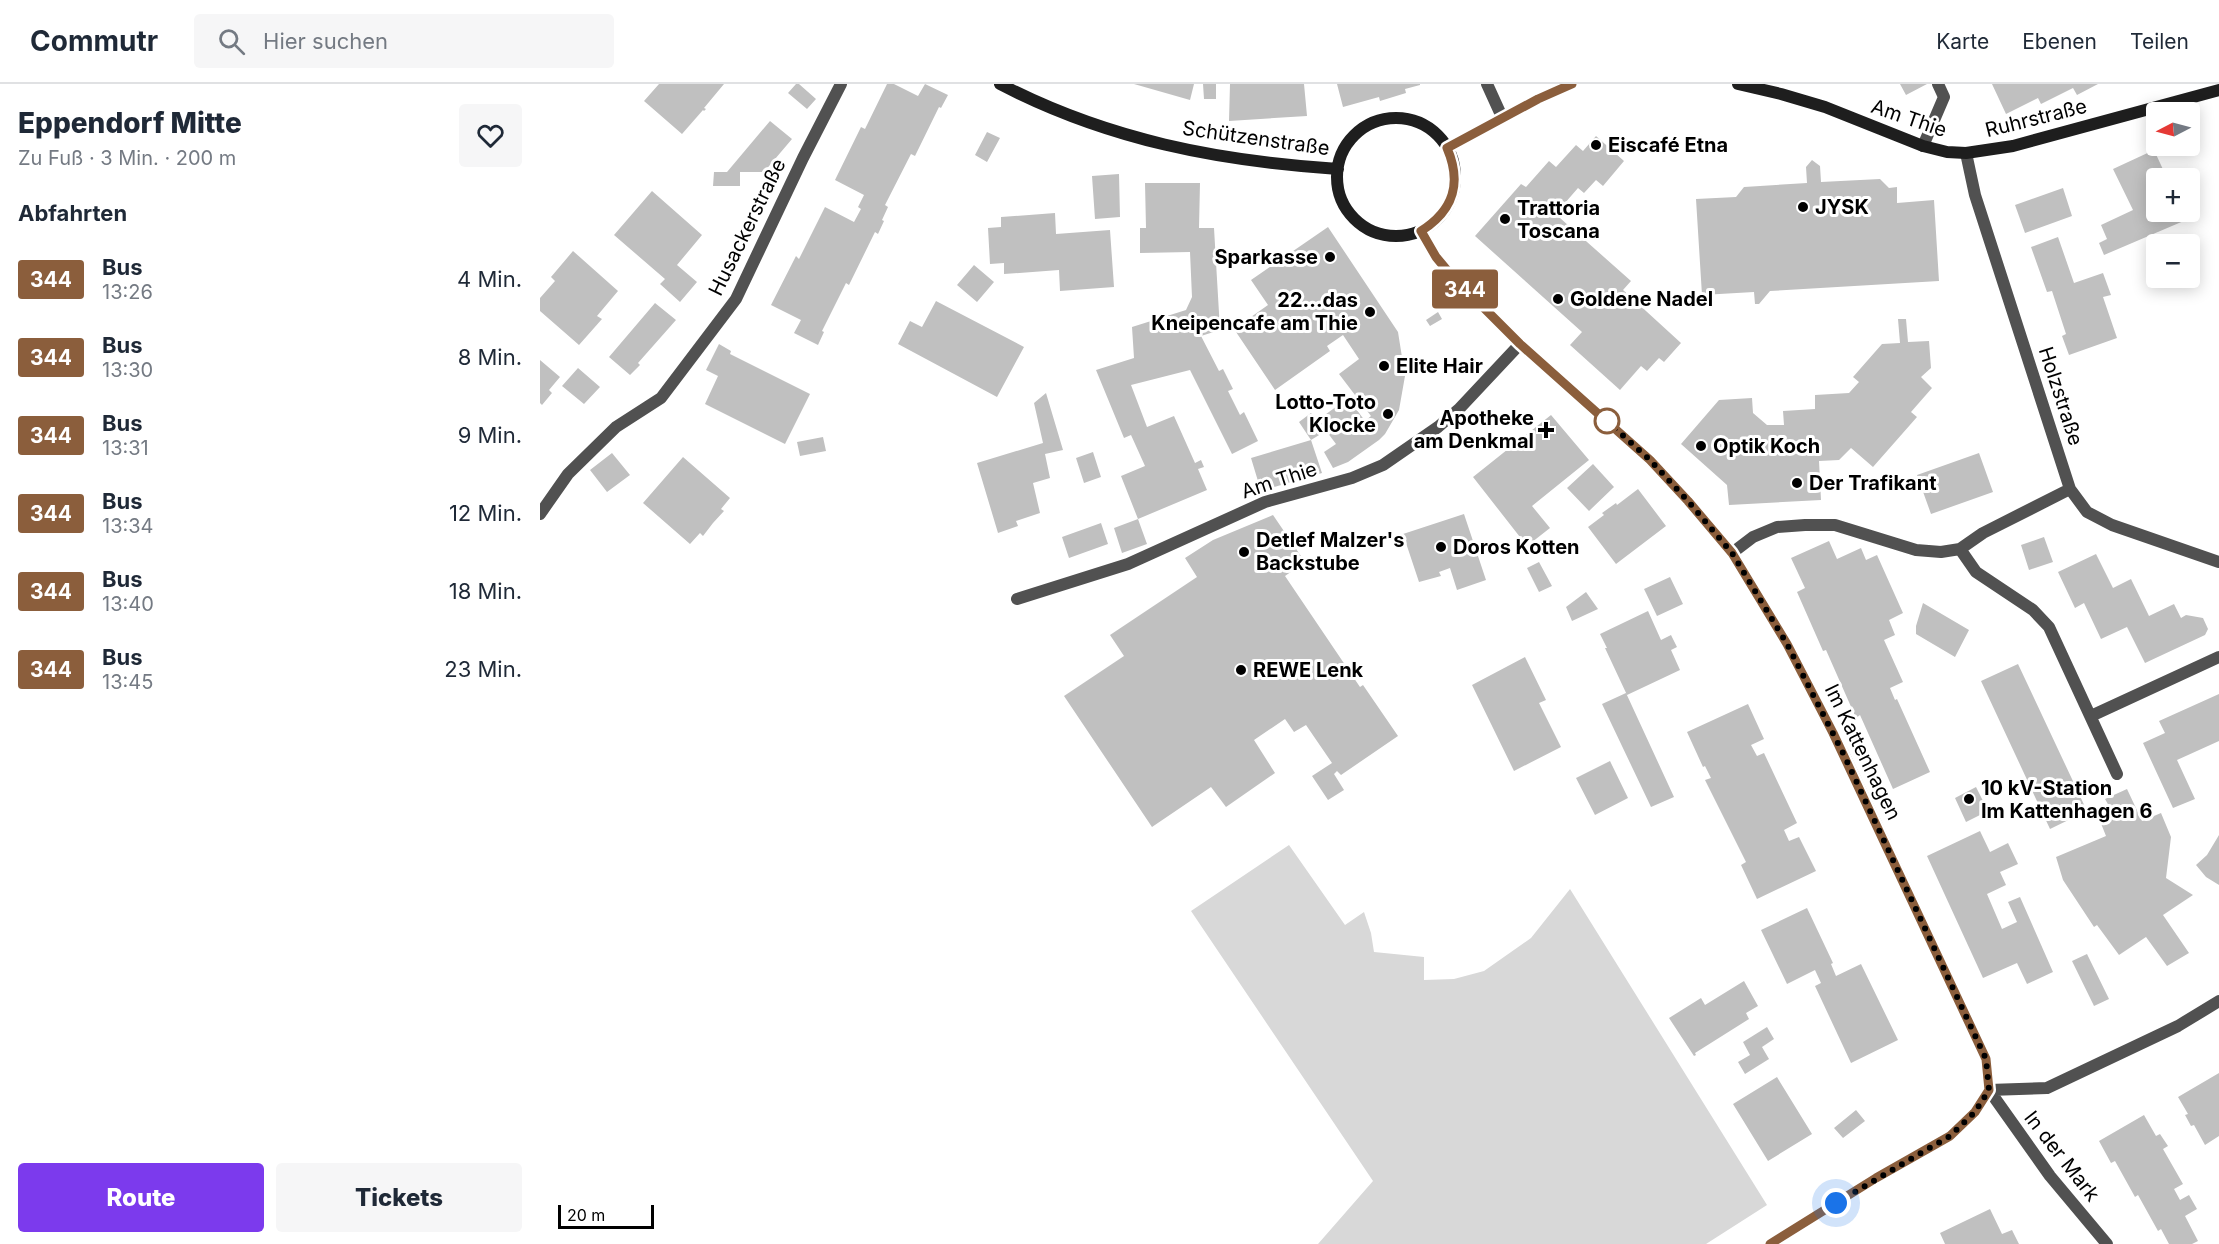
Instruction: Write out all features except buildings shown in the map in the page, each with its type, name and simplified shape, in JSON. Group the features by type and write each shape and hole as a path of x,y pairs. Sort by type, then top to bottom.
{"street":[{"name":"Husackerstraße","path":"540,514 568,474 616,427 661,398 736,299 841,84"},
{"name":"Schützenstraße","path":"1000,84 1092,124 1190,152 1338,169"},
{"path":"1487,84 1502,117"},
{"path":"1447,148 1568,84"},
{"name":"Am Thie","path":"1737,84 1783,89 1923,146 1947,153 1966,153"},
{"path":"1923,146 1944,97 1938,84"},
{"name":"Ruhrstraße","path":"1966,153 2013,146 2219,90"},
{"path":"1395,118 1416,122 1434,132 1447,148 1454,168 1454,190 1438,219 1421,231 1401,236 1380,234 1361,225 1347,210 1339,190 1338,169 1344,150 1350,141 1366,127 1385,119 1395,118"},
{"name":"Holzstraße","path":"1966,153 1975,195 2070,489 2086,512 2112,525 2219,562"},
{"name":"Im Kattenhagen","path":"1421,231 1436,257 1451,275 1520,344 1650,460 1732,553 1787,644 1843,753 1986,1059 1989,1090"},
{"name":"Am Thie","path":"1017,599 1128,564 1264,502 1352,478 1383,465 1445,421 1520,344"},
{"path":"1732,553 1752,537 1778,527 1805,525 1835,525 1916,550 1941,552 1960,549 1983,533 2070,489"},
{"path":"1960,549 1976,572 2034,610 2049,627 2117,774"},
{"path":"2091,716 2219,657"},
{"path":"1770,1244 1876,1178 1950,1136 1975,1112 1989,1090 2047,1088 2178,1026 2219,1001"},
{"name":"In der Mark","path":"1989,1090 2050,1176 2107,1244"}],"shaded area":[{"path":"1289,845 1345,925 1364,912 1374,952 1424,957 1424,980 1454,979 1484,971 1531,938 1570,889 1767,1205 1706,1244 1318,1244 1373,1181 1191,911"}],"bus line":[{"name":"344","path":"1572,84 1502,117 1447,148 1454,168 1454,190 1438,219 1421,231 1436,257 1451,275 1520,344 1650,460 1732,553 1787,644 1833,733 1986,1059 1989,1090 1975,1112 1950,1136 1876,1178 1770,1244"}],"place":[{"name":"Eiscafé Etna","path":"1596,145"},
{"name":"JYSK","path":"1803,207"},
{"name":"Trattoria Toscana","path":"1505,219"},
{"name":"Sparkasse","path":"1330,257"},
{"name":"Goldene Nadel","path":"1558,299"},
{"name":"22...das Kneipencafe am Thie","path":"1370,312"},
{"name":"Elite Hair","path":"1384,366"},
{"name":"Lotto-Toto Klocke","path":"1388,414"},
{"name":"Apotheke am Denkmal","path":"1546,430"},
{"name":"Optik Koch","path":"1701,446"},
{"name":"Der Trafikant","path":"1797,483"},
{"name":"Doros Kotten","path":"1441,547"},
{"name":"Detlef Malzer's Backstube","path":"1244,552"},
{"name":"REWE Lenk","path":"1241,670"},
{"name":"10 kV-Station Im Kattenhagen 6","path":"1969,799"}],"route":[{"path":"1607,421 1650,460 1732,553 1787,644 1843,753 1986,1059 1989,1090 1975,1112 1950,1136 1836,1203"}]}
